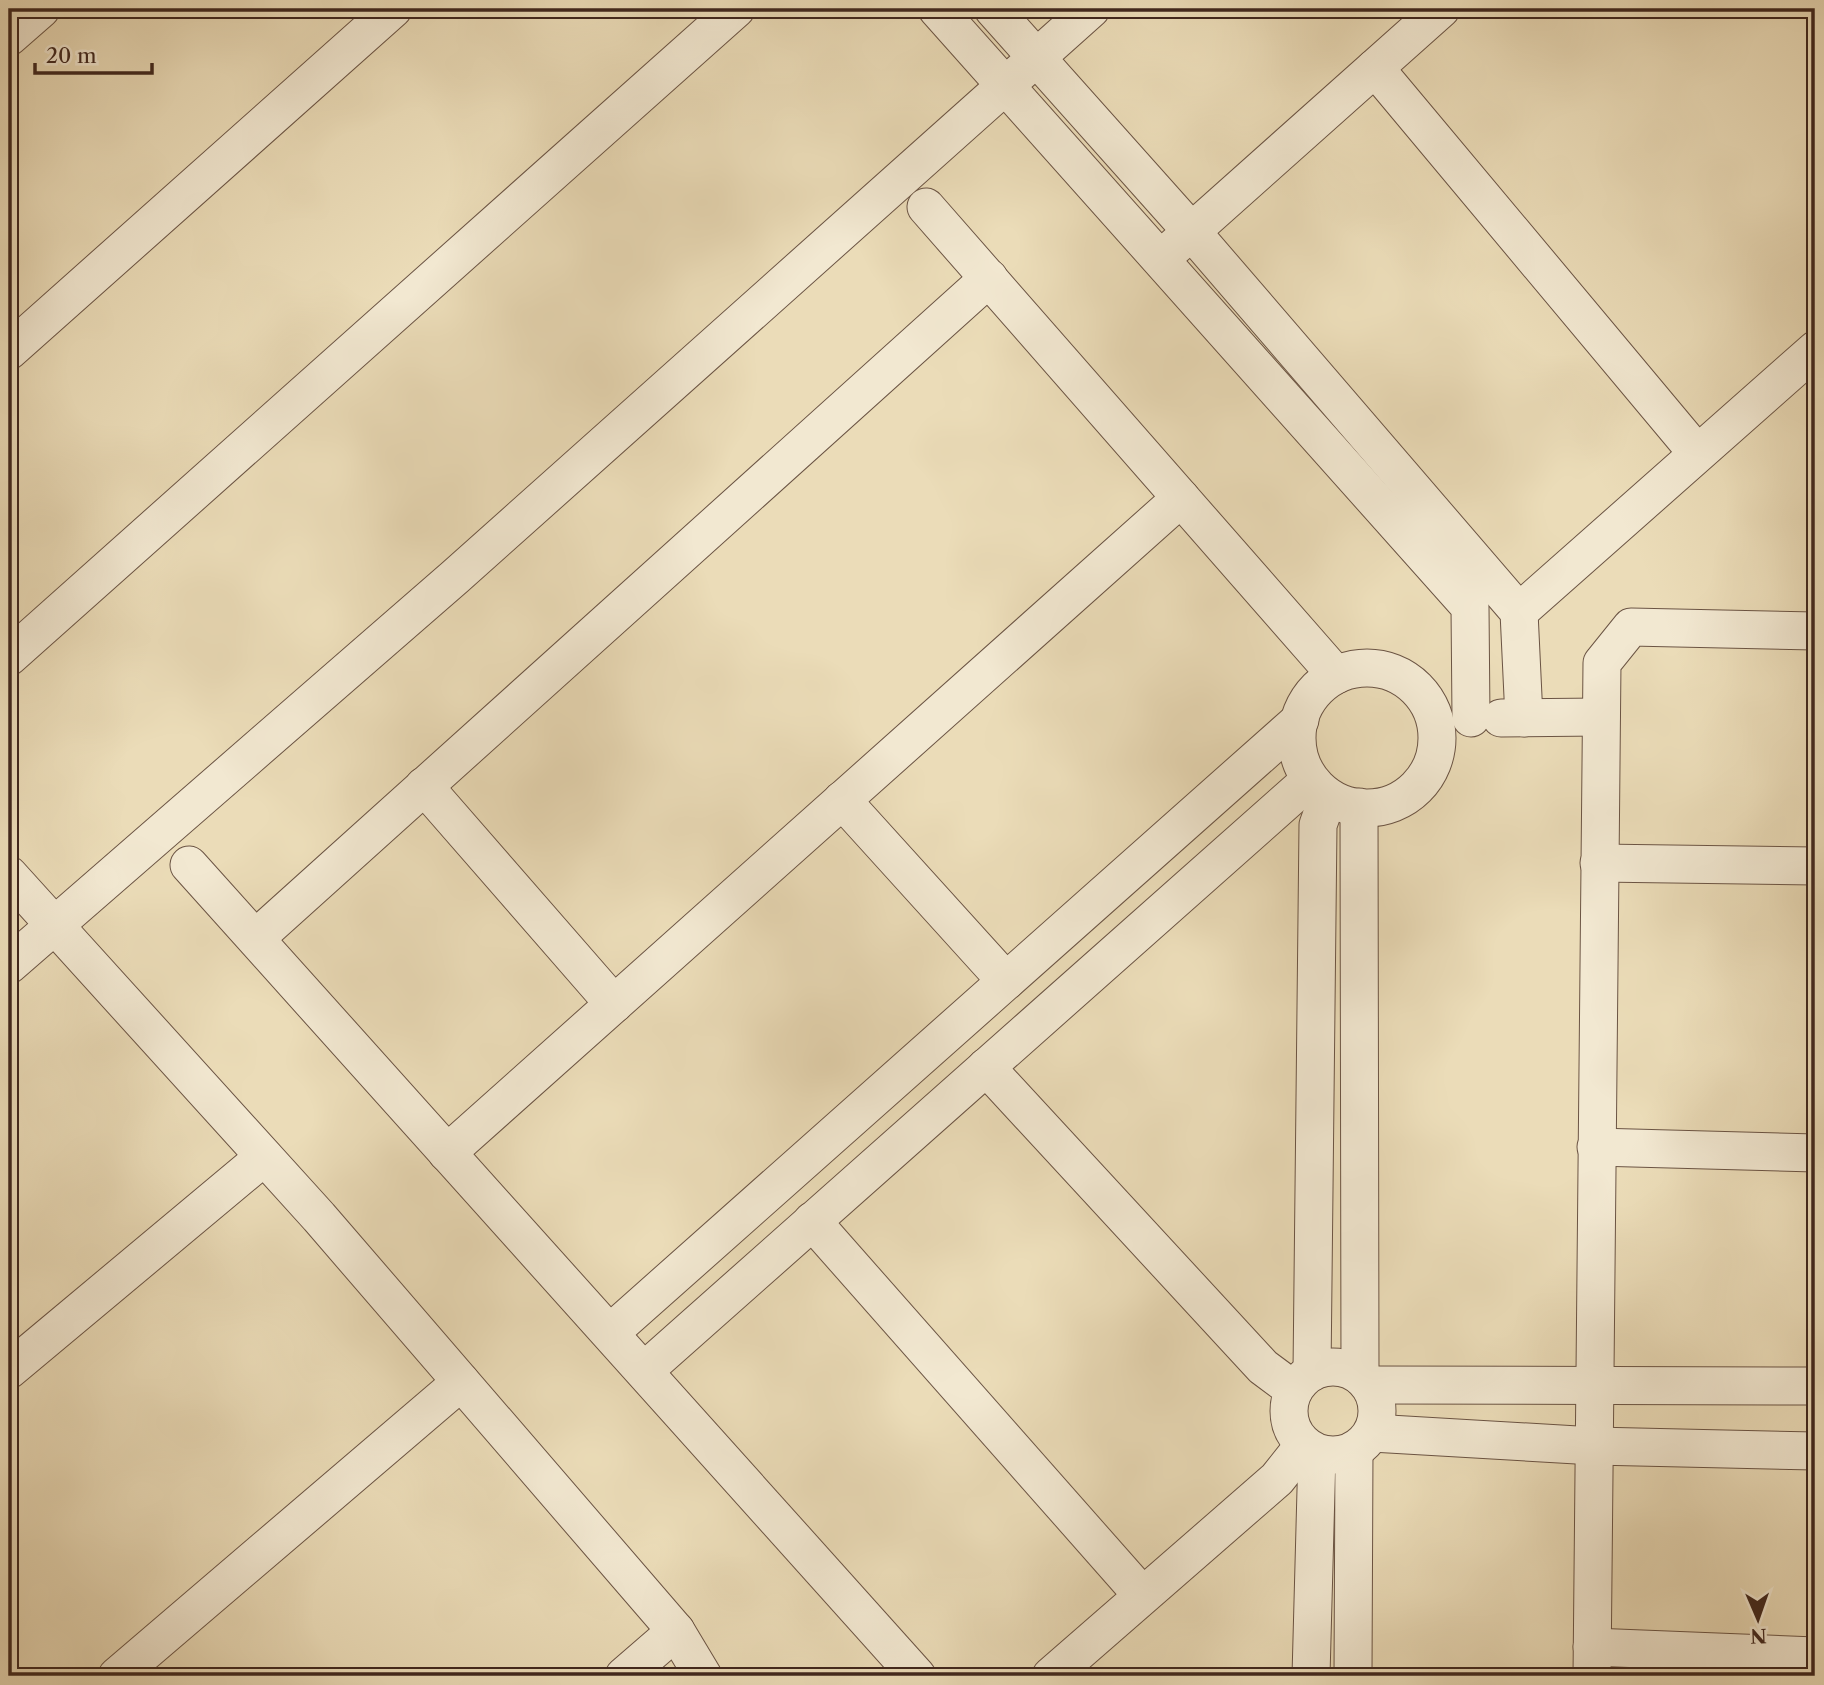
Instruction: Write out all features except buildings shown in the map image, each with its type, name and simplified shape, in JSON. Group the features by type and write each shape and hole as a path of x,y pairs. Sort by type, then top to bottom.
{"street":[{"path":"9,37 41,9"},
{"path":"9,351 393,9"},
{"path":"9,657 736,9"},
{"path":"937,9 1470,607 1471,718"},
{"path":"993,9 1192,232 1519,612 1524,718"},
{"path":"9,965 465,568 1091,9"},
{"path":"1161,260 1441,9"},
{"path":"1375,68 1697,453"},
{"path":"926,207 1336,675"},
{"path":"256,938 989,278"},
{"path":"1519,612 1815,350"},
{"path":"447,1153 1181,498"},
{"path":"1592,1662 1602,663 1630,627 1815,631"},
{"path":"1360,668 1384,670 1407,680 1424,696 1435,718 1438,743 1432,766 1419,786 1399,801 1375,808 1332,794 1299,758 1297,733 1303,710 1316,689 1336,675 1360,668"},
{"path":"1435,718 1601,717"},
{"path":"610,1333 1300,720"},
{"path":"424,786 614,1004"},
{"path":"643,1371 986,1067 1332,794"},
{"path":"1332,794 1364,1381"},
{"path":"1303,1381 1318,825 1332,794"},
{"path":"842,800 1006,981"},
{"path":"1599,863 1815,866"},
{"path":"190,865 918,1676"},
{"path":"9,875 264,1157 461,1382 676,1631 703,1676"},
{"path":"986,1067 1263,1367 1303,1381"},
{"path":"1597,1147 1815,1153"},
{"path":"9,1370 264,1157"},
{"path":"813,1221 1142,1595"},
{"path":"1353,1676 1363,1441 1377,1421 1377,1409 1375,1396 1364,1381 1349,1370 1324,1368 1303,1381 1290,1401 1289,1413 1296,1436 1310,1449 1330,1455 1363,1441 1815,1451"},
{"path":"1364,1381 1594,1386 1815,1386"},
{"path":"117,1676 461,1382"},
{"path":"1051,1676 1310,1449"},
{"path":"1310,1449 1311,1676"},
{"path":"624,1676 676,1631"},
{"path":"1592,1662 1815,1656"},
{"path":"1592,1662 1643,1676"}]}
